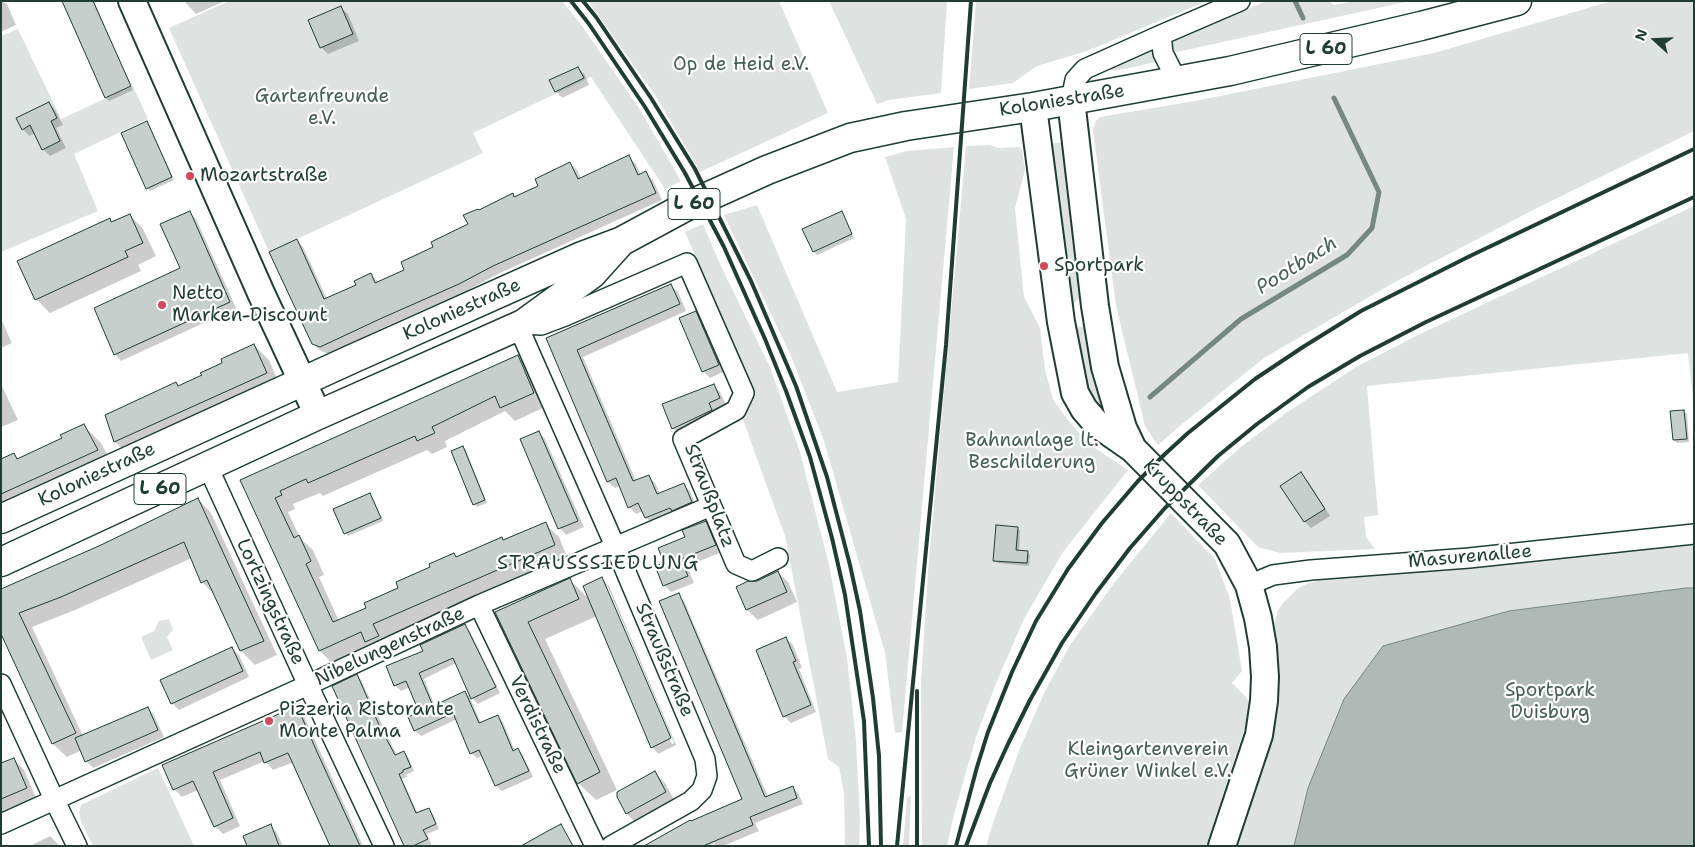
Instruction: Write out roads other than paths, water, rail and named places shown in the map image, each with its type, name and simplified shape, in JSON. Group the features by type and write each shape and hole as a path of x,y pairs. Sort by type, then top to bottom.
{"main road":[{"name":"Koloniestraße","path":"1,519 302,381 582,256 622,241 685,208 767,170 850,138 906,126 1033,107 1177,82 1421,26 1517,1"},
{"name":"Koloniestraße","path":"1,562 318,415 521,325 592,274 622,241"}],"street":[{"path":"132,1 261,293 318,415"},
{"path":"1071,100 1075,80 1085,70 1240,1"},
{"path":"1161,35 1163,53 1177,82"},
{"name":"Kruppstraße","path":"1071,100 1095,306 1105,367 1123,428 1134,449"},
{"name":"Kruppstraße","path":"1033,107 1061,322 1075,393 1084,409 1097,424 1134,449 1227,544 1249,585 1258,618 1263,647 1265,678 1259,735 1222,846"},
{"name":"Koloniestraße","path":"521,325 541,325 687,263 744,393 736,410"},
{"name":"Straußstraße","path":"521,325 705,759 707,776 702,790 691,801 611,846"},
{"name":"Straußplatz","path":"736,410 683,439 736,564 752,571 778,558"},
{"name":"Lortzingstraße","path":"208,467 384,846"},
{"path":"615,546 711,506"},
{"name":"Masurenallee","path":"1249,585 1274,575 1311,570 1470,558 1694,534"},
{"name":"Nibelungenstraße","path":"1,824 308,685 479,605 615,546"},
{"name":"Verdistraße","path":"479,605 595,846"},
{"path":"1,684 77,846"}],"waterway":[{"name":"Pootbach","path":"1295,1 1303,18"},
{"name":"Pootbach","path":"1150,397 1241,319 1347,255 1372,228 1379,192 1334,98"}],"railway":[{"path":"571,1 589,24 645,107 685,173 724,247 765,339 810,457 845,595 864,721 869,846"},
{"path":"583,1 651,98 695,169 751,281 796,386 827,477 860,611 873,698 879,756 881,846"},
{"path":"897,846 946,345 971,1"},
{"path":"956,846 988,732 1012,672 1036,621 1068,569 1102,523 1138,481 1165,454 1255,379 1361,311 1468,257 1694,149"},
{"path":"966,846 990,783 1008,744 1062,643 1130,548 1165,508 1218,456 1257,424 1308,387 1360,356 1426,322 1694,197"},
{"path":"917,691 917,846"}],"place":[{"name":"Mozartstraße","path":"190,176"},
{"name":"Sportpark","path":"1044,266"},
{"name":"Netto Marken-Discount","path":"162,305"},
{"name":"Pizzeria Ristorante Monte Palma","path":"269,721"}],"district":[{"name":"STRAUSSSIEDLUNG","path":"598,564"}],"park label":[{"name":"Op de Heid e.V.","path":"741,65"},
{"name":"Gartenfreunde e.V.","path":"322,108"},
{"name":"Bahnanlage lt. Beschilderung","path":"1032,452"},
{"name":"Sportpark Duisburg","path":"1550,702"},
{"name":"Kleingartenverein Grüner Winkel e.V.","path":"1148,761"}]}
